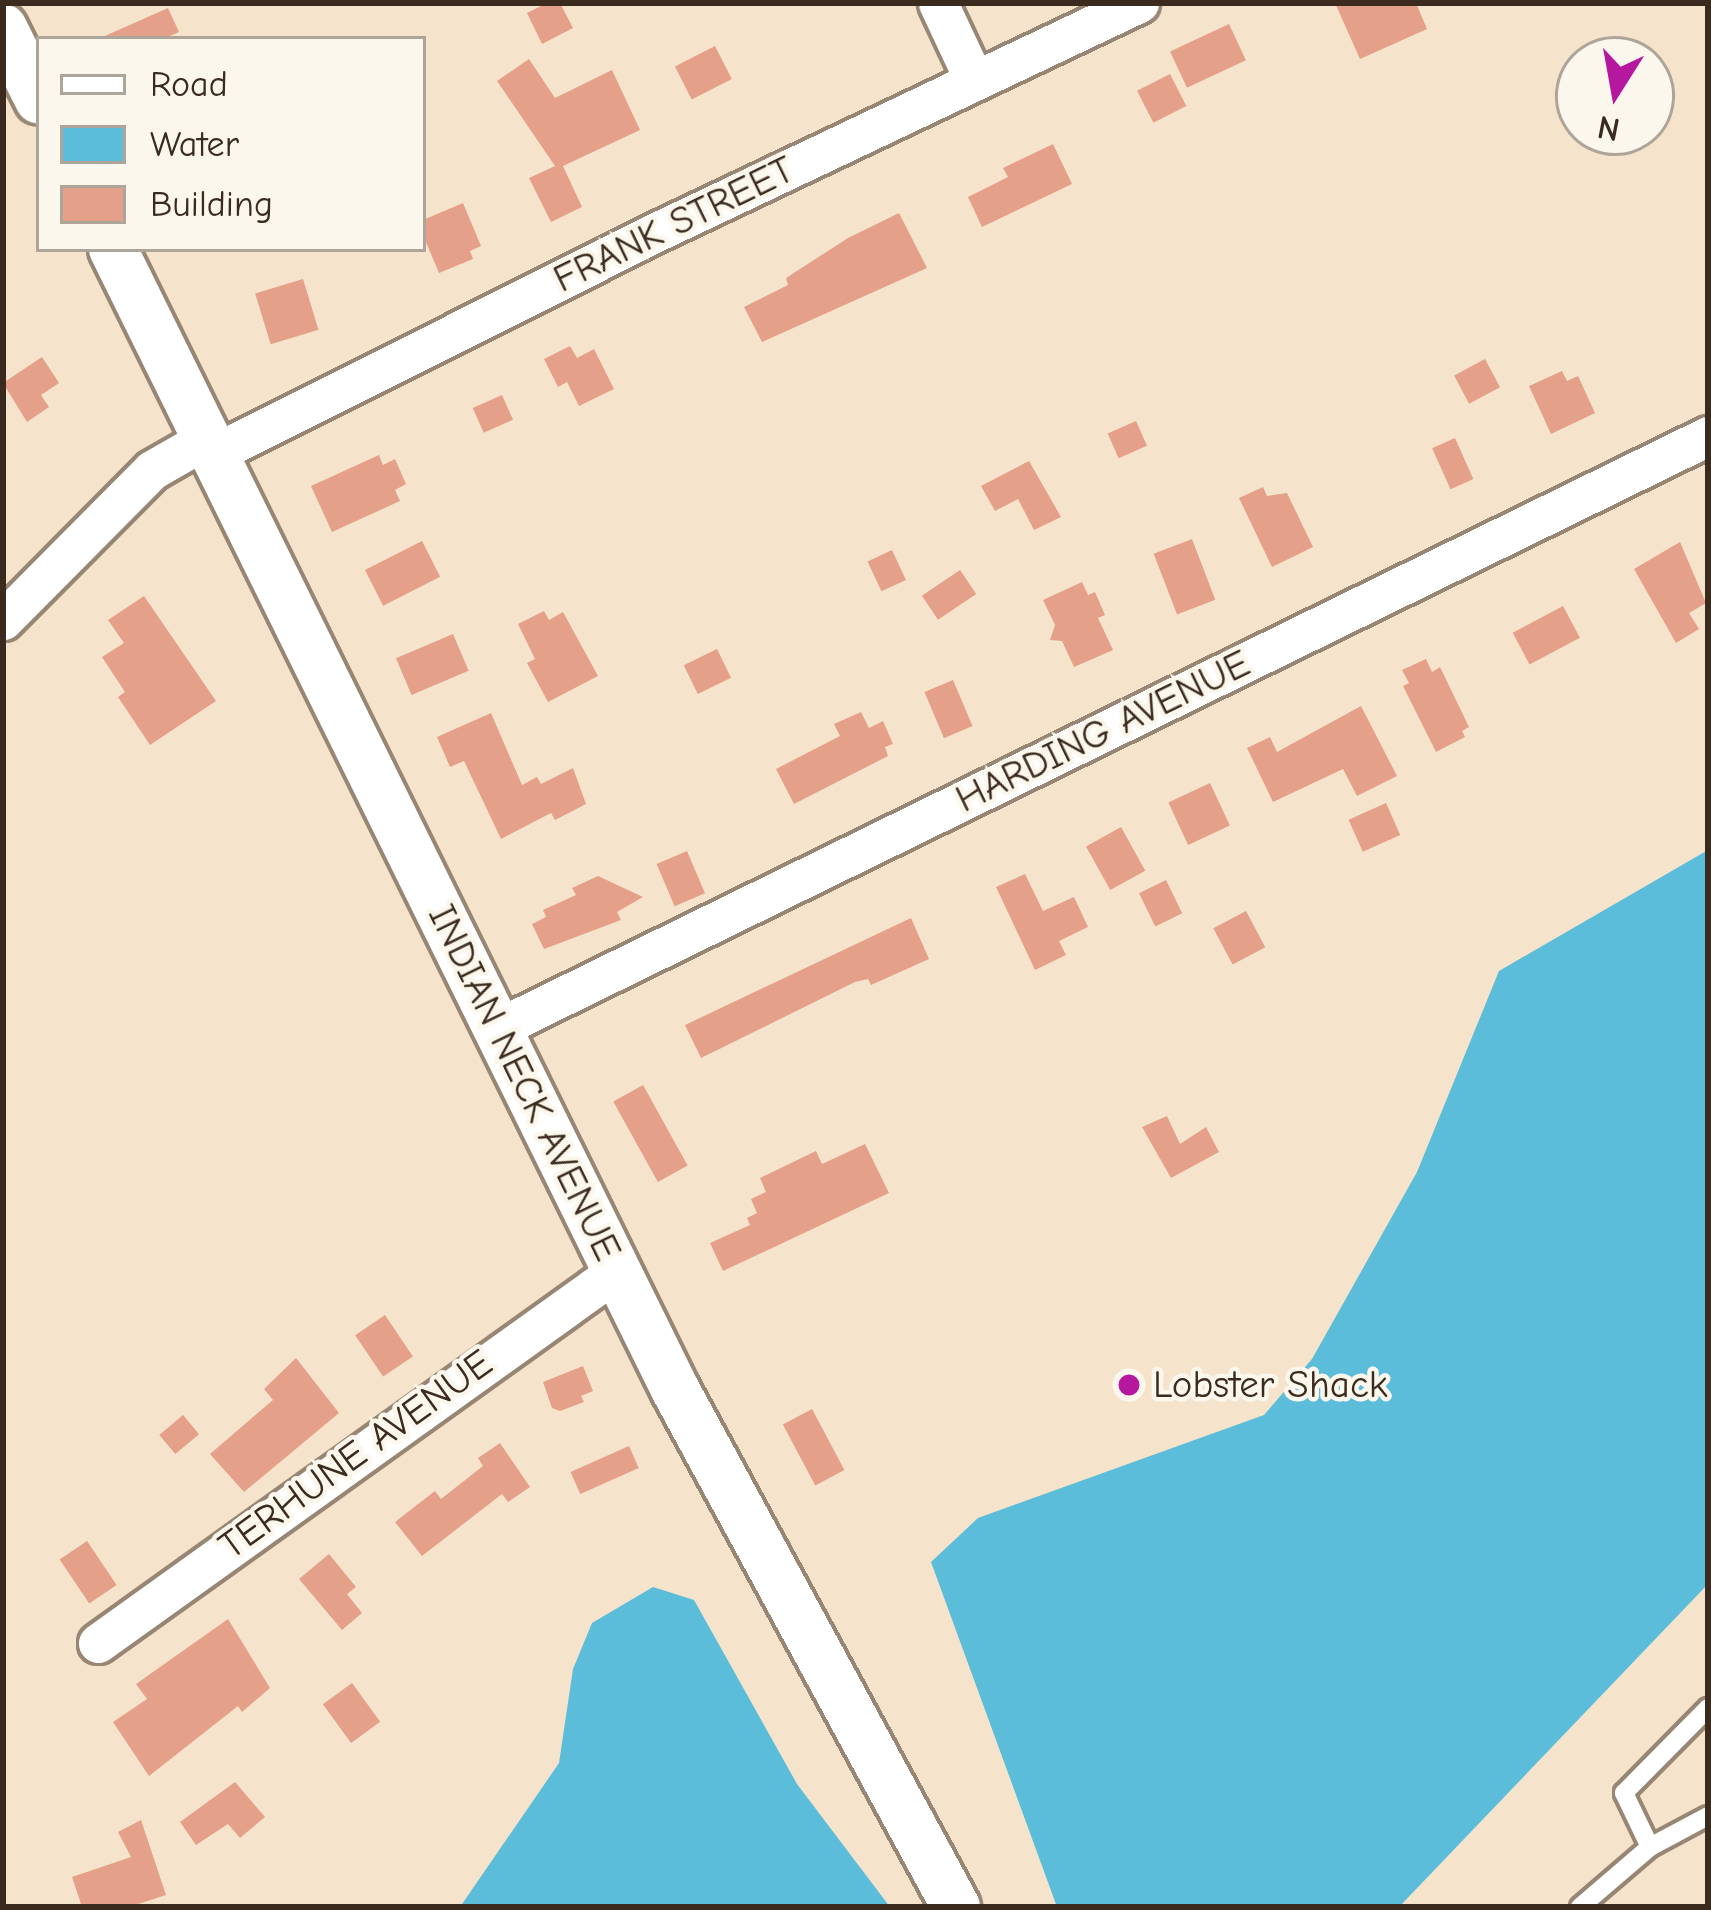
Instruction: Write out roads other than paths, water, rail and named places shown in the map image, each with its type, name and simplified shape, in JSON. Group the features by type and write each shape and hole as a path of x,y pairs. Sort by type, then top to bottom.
{"street":[{"path":"938,3 974,80"},
{"name":"FRANK STREET","path":"3,620 152,470 1139,3"},
{"path":"3,28 36,94"},
{"name":"INDIAN NECK AVENUE","path":"114,252 617,1271 956,1907"},
{"name":"HARDING AVENUE","path":"498,1028 1708,436"},
{"name":"TERHUNE AVENUE","path":"98,1642 617,1271"}],"lane":[{"path":"1650,1847 1624,1792 1708,1708"},
{"path":"1580,1907 1650,1847 1708,1816"}],"water":[{"path":"1708,850 1708,1584 1399,1907 1057,1907 931,1562 978,1518 1264,1415 1312,1359 1417,1172 1499,971"},
{"path":"653,1587 694,1600 797,1784 890,1907 460,1907 559,1763 573,1669 592,1623"}],"place":[{"name":"Lobster Shack","path":"1129,1385"}]}
